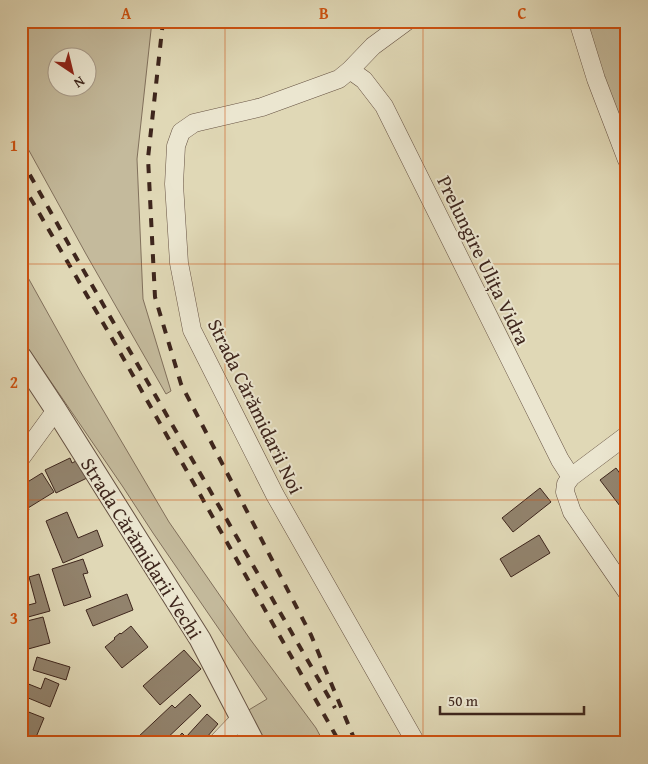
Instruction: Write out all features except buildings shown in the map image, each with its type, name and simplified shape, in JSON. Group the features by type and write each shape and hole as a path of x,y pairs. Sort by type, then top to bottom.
{"street":[{"name":"Strada Cărămidarii Noi","path":"407,21 373,46 350,70 338,79 262,107 194,123 181,132 176,146 174,184 179,263 192,330 275,495 416,743"},
{"path":"578,21 596,79 627,160"},
{"name":"Prelungire Ulița Vidra","path":"350,70 364,80 384,106 555,451 571,477"},
{"name":"Strada Cărămidarii Vechi","path":"25,371 56,410 200,640 254,743"},
{"path":"21,458 56,410"},
{"path":"627,435 571,477 566,484 565,492 572,512 627,592"},
{"path":"217,743 241,718"}],"shaded area":[{"path":"21,21 152,21 137,159 143,299 171,391 166,394 21,136"},
{"path":"584,21 627,21 627,141"},
{"path":"21,265 80,371 169,522 250,639 316,728 324,743 263,743 247,711 267,699 21,338"}],"railway":[{"path":"163,21 148,158 155,297 181,384 311,635 356,743"},
{"path":"21,159 335,708"},
{"path":"21,182 117,347 340,743"}]}
